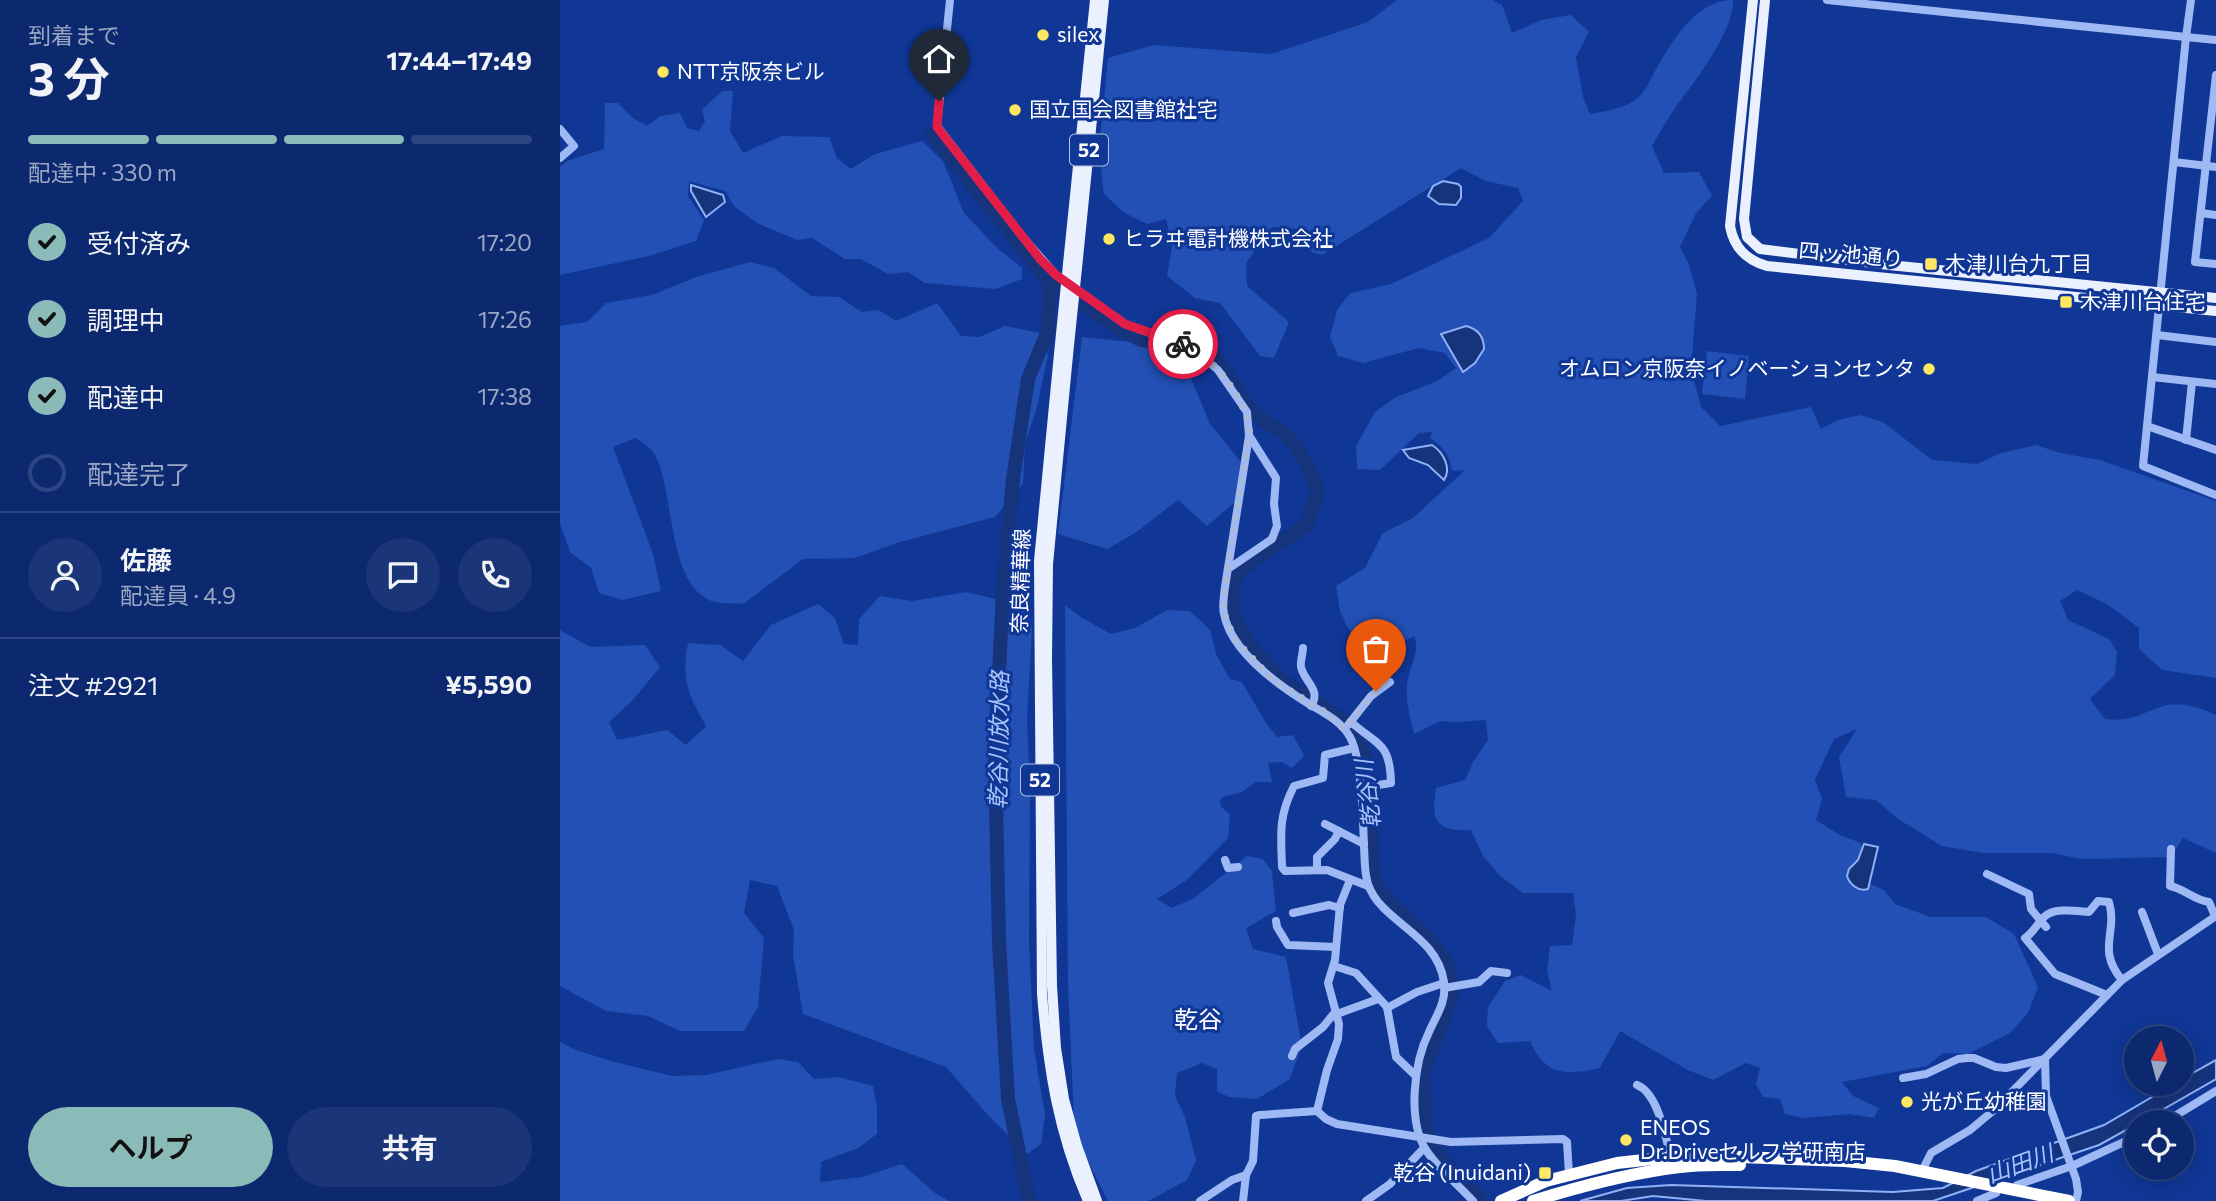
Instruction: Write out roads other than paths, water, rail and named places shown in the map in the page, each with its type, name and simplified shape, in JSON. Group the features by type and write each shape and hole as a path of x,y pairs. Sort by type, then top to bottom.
{"highway":[{"path":"1501,1201 1538,1184 1618,1163 1713,1156 1870,1163 2069,1201"},
{"path":"1533,1201 1583,1185 1683,1166 1806,1161"}],"main road":[{"name":"奈良精華線","path":"1088,1201 1068,1150 1055,1102 1046,1049 1042,994 1039,561 1072,266 1095,0"},
{"name":"奈良精華線","path":"1072,266 1104,0"},
{"name":"四ッ池通り","path":"1754,0 1730,226 1732,237 1745,256 1767,266 2216,311"},
{"name":"四ッ池通り","path":"1765,0 1744,219 1744,228 1752,244 1768,251 2216,298"},
{"name":"奈良精華線","path":"1063,354 1048,564 1052,986 1056,1048 1064,1098 1077,1146 1097,1201"}],"street":[{"path":"950,0 937,127 1027,243 1056,275 1125,324 1191,348 1219,370 1247,412 1250,436 1227,569 1223,611 1235,640 1273,680 1384,748 1390,762 1391,783 1364,788"},
{"path":"1827,0 2216,40"},
{"path":"2190,0 2143,466 2216,495"},
{"path":"2216,75 2214,118 2195,262 2216,264"},
{"path":"560,129 574,146 560,158"},
{"path":"2174,162 2216,167"},
{"path":"2201,213 2216,215"},
{"path":"2157,335 2216,342"},
{"path":"2152,377 2216,384"},
{"path":"2186,440 2192,382"},
{"path":"2147,426 2216,450"},
{"path":"1227,569 1272,538 1278,526 1274,504 1276,478 1250,436"},
{"path":"1303,648 1302,669 1315,691 1313,703"},
{"path":"1347,726 1371,696 1390,682"},
{"path":"1347,726 1364,788 1364,844 1368,886 1375,899 1423,941 1439,965 1448,986 1419,1057 1415,1105 1423,1143 1439,1167 1473,1201"},
{"path":"1354,748 1325,755 1323,778 1295,784 1282,812 1282,869 1298,872 1327,870 1368,886"},
{"path":"1325,824 1364,844"},
{"path":"1317,870 1317,857 1335,839 1339,831"},
{"path":"1922,1171 1931,1153 1970,1130 2045,1059 2122,980 2216,916 2209,902 2195,899 2170,886 2171,849"},
{"path":"1225,860 1228,867 1238,867"},
{"path":"1986,874 2029,894 2031,909 2043,924"},
{"path":"1317,1111 1338,1039 1336,1012 1328,984 1334,967 1340,908 1350,880"},
{"path":"2108,995 2055,974 2025,938 2043,924 2045,915 2054,911 2089,912 2098,901 2109,902 2111,911 2108,954 2113,970 2122,980"},
{"path":"1293,913 1329,905 1340,908"},
{"path":"2143,912 2158,954"},
{"path":"1276,921 1288,945 1336,947"},
{"path":"1334,967 1356,973 1387,1008 1396,1057 1416,1076"},
{"path":"1387,1008 1417,992 1479,982 1491,971 1507,973"},
{"path":"1292,1056 1295,1049 1323,1027 1336,1012 1378,999"},
{"path":"1903,1078 1926,1074 1958,1059 1974,1058 2006,1068 2045,1059"},
{"path":"2045,1059 2046,1096 2071,1164 2078,1192 2076,1201"},
{"path":"1637,1085 1646,1089 1658,1111 1671,1157"},
{"path":"2185,1110 2216,1091"},
{"path":"1244,1201 1246,1175 1254,1161 1256,1116 1317,1111 1337,1124 1423,1143 1563,1139 1567,1142 1569,1174"},
{"path":"1977,1201 2124,1142"},
{"path":"1366,1201 1390,1184 1423,1143"},
{"path":"1200,1201 1232,1180 1246,1175"}],"water":[{"path":"1443,181 1461,187 1461,198 1456,205 1439,204 1428,196 1433,186"},
{"path":"691,185 723,195 725,202 706,217 691,191"},
{"path":"1466,326 1480,334 1484,349 1475,363 1463,372 1441,334"},
{"path":"1432,445 1440,452 1447,465 1444,480 1428,465 1409,458 1403,450"},
{"path":"1864,844 1878,847 1868,889 1861,890 1850,882 1847,876 1849,869 1858,860"},
{"path":"2216,1060 2216,1079 2194,1092 2194,1072"},
{"path":"2154,1096 2186,1096 2162,1110 2130,1110"},
{"name":"山田川","path":"2124,1113 2124,1131 2099,1145 1933,1201 1706,1201 1653,1196 1621,1201 1580,1201 1627,1188 1671,1185 1893,1192 1943,1188 1976,1171 2104,1125"}],"waterway":[{"name":"乾谷川","path":"932,135 1050,283 1123,331 1141,340 1155,341"},
{"name":"乾谷川放水路","path":"1029,1201 1008,1099 999,942 995,753 1003,591 1013,479 1028,379 1048,331 1050,283"},
{"name":"乾谷川","path":"1169,335 1187,339 1212,353 1253,412 1284,434 1295,446 1318,490 1307,525 1256,558 1234,578 1233,614 1249,644 1280,678 1348,723 1360,742 1367,764 1373,871 1377,888 1428,938 1446,961 1449,970 1452,995 1423,1073 1425,1123 1430,1144 1479,1196"}],"place":[{"name":"silex","path":"1043,35"},
{"name":"NTT京阪奈ビル","path":"663,72"},
{"name":"国立国会図書館社宅","path":"1015,110"},
{"name":"ヒラヰ電計機株式会社","path":"1109,239"},
{"name":"木津川台九丁目","path":"1931,264"},
{"name":"木津川台住宅","path":"2066,302"},
{"name":"オムロン京阪奈イノベーションセンタ","path":"1929,369"},
{"name":"光が丘幼稚園","path":"1907,1102"},
{"name":"ENEOS Dr.Driveセルフ学研南店","path":"1626,1140"},
{"name":"乾谷 (Inuidani)","path":"1545,1173"}],"district":[{"name":"乾谷","path":"1198,1020"}]}
